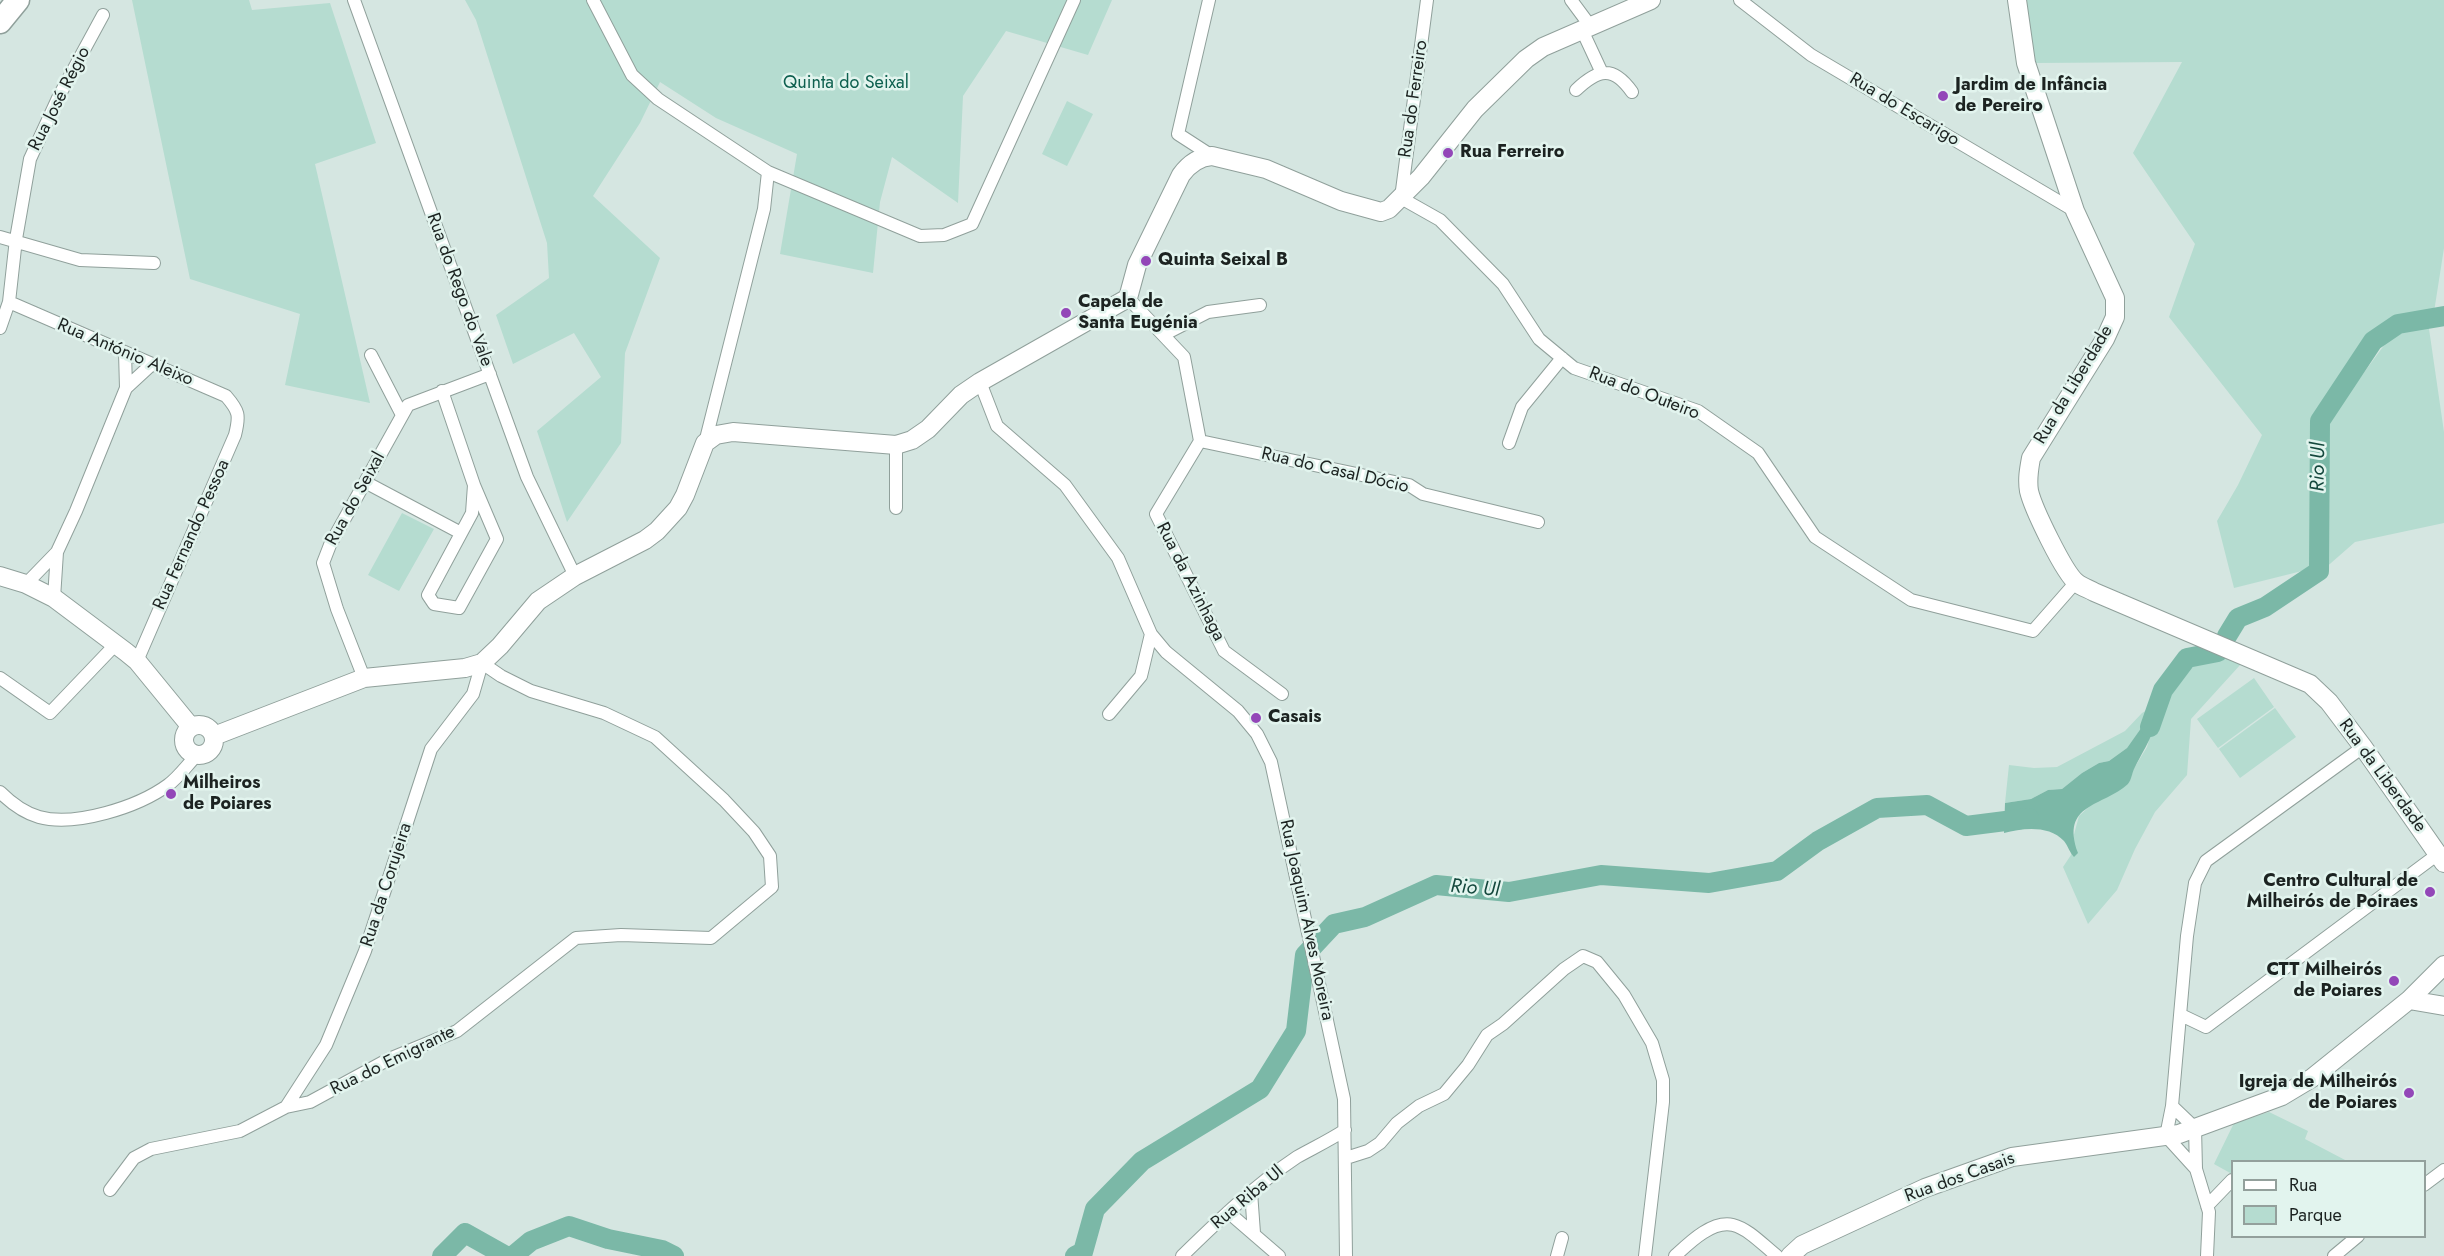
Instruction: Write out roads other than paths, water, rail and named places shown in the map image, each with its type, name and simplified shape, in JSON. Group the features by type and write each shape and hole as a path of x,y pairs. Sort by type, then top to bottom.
{"highway":[{"path":"0,22 18,0"}],"street":[{"name":"Rua do Rego do Vale","path":"354,0 531,487 575,576"},
{"path":"593,0 632,75 658,99 768,172 920,236 944,235 972,224 1074,0"},
{"path":"1209,0 1178,134 1212,156 1266,169 1341,201 1381,212 1389,209 1421,177 1475,109 1510,73 1544,47 1651,0"},
{"name":"Rua do Ferreiro","path":"1401,198 1427,0"},
{"path":"1571,0 1586,28 1602,73"},
{"name":"Rua do Escarigo","path":"1740,0 1811,55 2075,211"},
{"name":"Rua da Liberdade","path":"2017,0 2026,63 2075,211 2115,298 2115,317 2106,339 2031,458 2028,474 2029,490 2034,506 2066,570 2076,582 2094,592 2310,684 2329,702 2363,747 2441,859"},
{"name":"Rua José Régio","path":"0,328 9,302 16,240 30,159 59,96 103,15"},
{"path":"1576,90 1592,74 1602,73 1622,78 1632,92"},
{"path":"705,443 716,435 733,432 896,445 912,440 928,429 961,395 980,382 1128,298 1137,265 1180,175 1195,160 1212,156"},
{"path":"214,736 364,678 465,668 482,663 500,646 538,601 575,576 645,540 668,520 686,495 705,443 764,209 768,172"},
{"name":"Rua do Outeiro","path":"1401,198 1440,220 1503,284 1539,339 1574,368 1698,411 1707,417 1758,453 1815,537 1911,600 2033,631 2076,582"},
{"path":"0,237 80,260 154,263"},
{"path":"1128,298 1184,357 1200,441"},
{"name":"Rua António Aleixo","path":"9,302 226,396 237,408"},
{"path":"1163,335 1208,312 1260,305"},
{"path":"26,584 57,552 76,511 126,388 125,352"},
{"path":"371,356 402,415"},
{"path":"1509,443 1522,407 1562,358"},
{"path":"126,388 152,364"},
{"name":"Rua do Seixal","path":"364,678 337,609 323,563 330,545 408,405 490,374"},
{"name":"Rua Joaquim Alves Moreira","path":"980,382 997,426 1065,485 1118,558 1151,634 1166,652 1238,711 1257,734 1271,762 1318,971 1344,1100 1347,1256"},
{"path":"442,391 474,485 497,539 459,608 434,604 428,595 472,513 474,485"},
{"name":"Rua Fernando Pessoa","path":"137,661 235,435 239,421 237,408"},
{"name":"Rua do Casal Dócio","path":"1200,441 1409,485 1423,494 1538,522"},
{"name":"Rua da Azinhaga","path":"1200,441 1156,514 1224,651 1282,694"},
{"path":"896,445 896,508"},
{"path":"365,482 461,533"},
{"path":"54,598 57,552"},
{"path":"0,576 26,584 54,598 137,661 191,727"},
{"path":"1109,714 1141,676 1151,634"},
{"path":"0,678 50,713 115,645"},
{"name":"Rua do Emigrante","path":"110,1190 134,1158 151,1149 240,1131 286,1107 310,1102 389,1059 457,1031 576,938 621,935 711,938 772,887 770,856 754,832 724,800 655,738 604,713 531,691 501,676 482,663"},
{"name":"Rua da Corujeira","path":"286,1107 326,1045 365,951 431,749 473,694 482,663"},
{"path":"204,726 214,736 213,746 207,754 192,754 185,746 184,735 191,727 204,726"},
{"path":"2207,1256 2209,1212 2196,1169 2172,1106 2187,936 2195,883 2206,861 2363,747"},
{"path":"0,792 11,802 38,817 60,819 97,816 124,808 168,785 197,755"},
{"path":"2181,1015 2206,1027 2441,859"},
{"path":"1318,1147 1346,1155 1374,1147 1419,1106 1444,1094 1468,1065 1487,1035 1503,1024 1564,969 1583,956 1597,962 1624,995 1652,1043 1663,1080 1663,1102 1645,1256"},
{"name":"Rua dos Casais","path":"1790,1256 1802,1245 1925,1188 2012,1157 2180,1132 2282,1096 2312,1078 2409,1000 2444,965"},
{"path":"2409,1000 2444,1006"},
{"path":"2172,1106 2196,1169"},
{"name":"Rua Riba Ul","path":"1182,1256 1251,1192 1298,1157 1345,1130"},
{"path":"2426,1184 2444,1170"},
{"path":"2207,1206 2231,1181"},
{"path":"1251,1192 1254,1233"},
{"path":"1228,1212 1280,1256"},
{"path":"1675,1256 1712,1227 1732,1225 1750,1235 1777,1256"},
{"path":"1557,1256 1562,1238"},
{"path":"2334,1256 2356,1238"}],"waterway":[{"name":"Rio Ul","path":"2227,636 2238,618 2265,607 2319,571 2320,421 2373,341 2398,324 2444,316"},
{"path":"2150,727 2163,690 2187,658 2218,652"},
{"name":"Rio Ul","path":"1075,1256 1083,1252 1095,1209 1142,1161 1260,1089 1296,1031 1305,955 1334,924 1365,917 1436,885 1509,892 1601,875 1709,883 1777,871 1818,841 1877,808 1927,805 1966,826 2029,818"},
{"name":"Rio Ul","path":"513,1256 531,1241 569,1226 608,1239 662,1250 674,1256"},
{"name":"Rio Ul","path":"442,1256 465,1233 506,1256"}],"place":[{"name":"Jardim de Infância de Pereiro","path":"1943,96"},
{"name":"Rua Ferreiro","path":"1448,153"},
{"name":"Quinta Seixal B","path":"1146,261"},
{"name":"Capela de Santa Eugénia","path":"1066,313"},
{"name":"Casais","path":"1256,718"},
{"name":"Milheiros de Poiares","path":"171,794"},
{"name":"Centro Cultural de Milheirós de Poiraes","path":"2430,892"},
{"name":"CTT Milheirós de Poiares","path":"2394,981"},
{"name":"Igreja de Milheirós de Poiares","path":"2409,1093"}],"park label":[{"name":"Quinta do Seixal","path":"846,84"}]}
